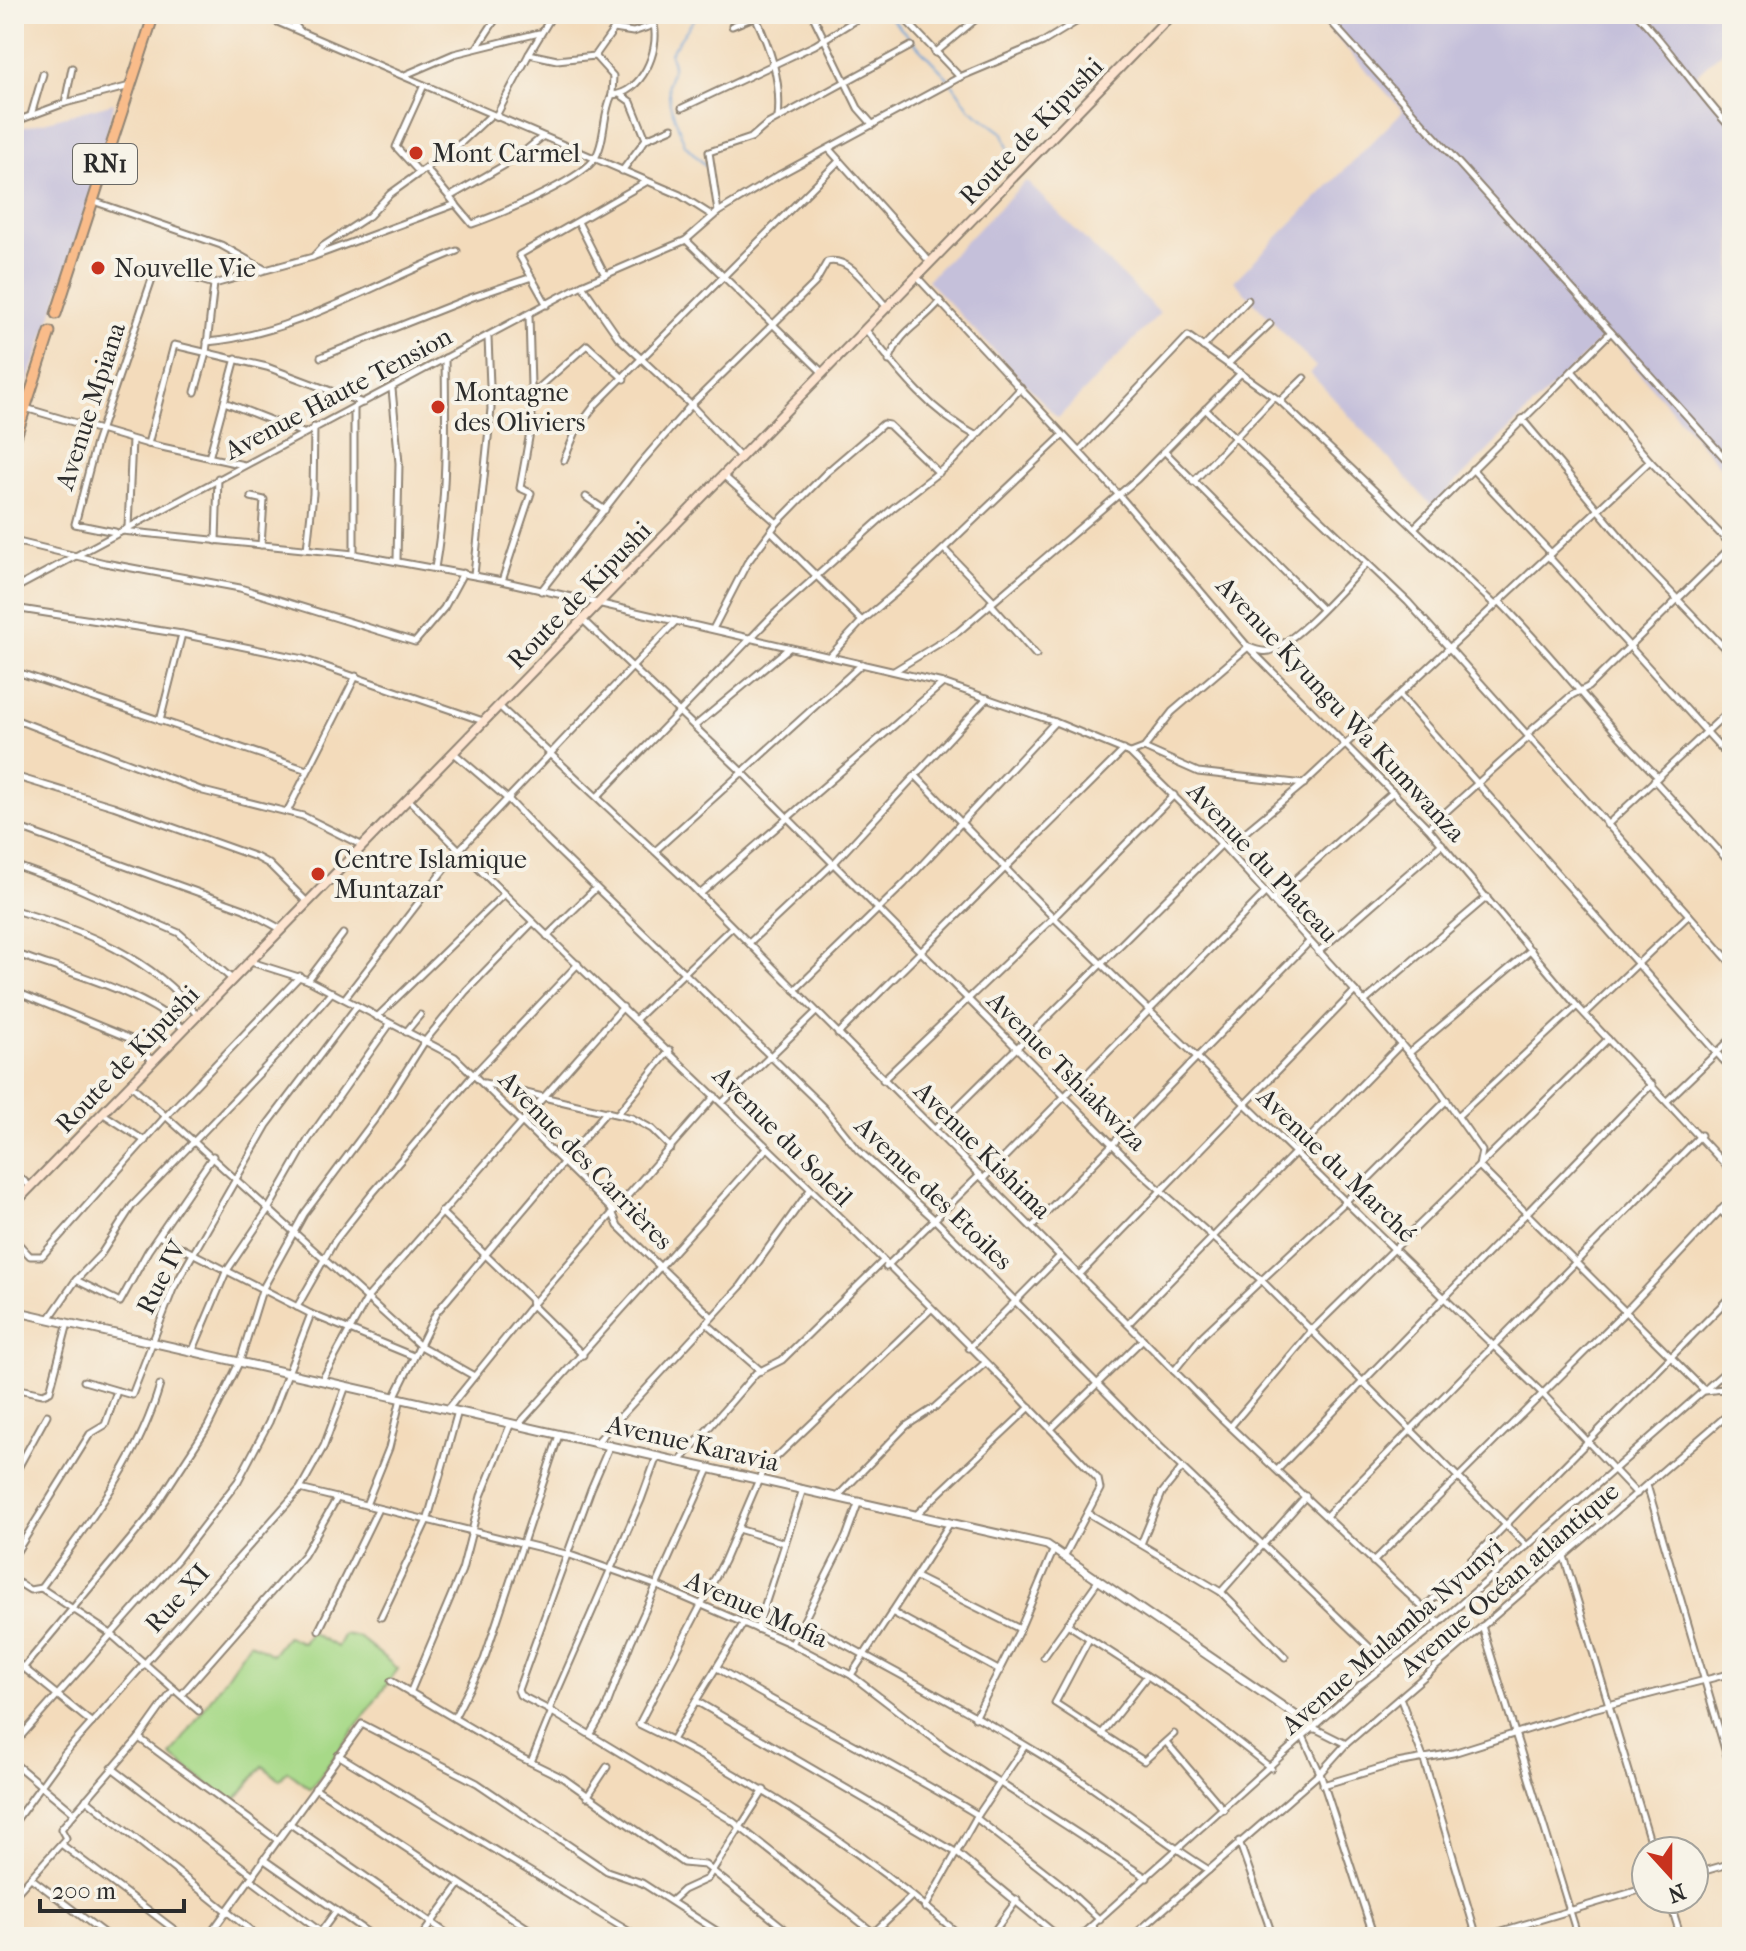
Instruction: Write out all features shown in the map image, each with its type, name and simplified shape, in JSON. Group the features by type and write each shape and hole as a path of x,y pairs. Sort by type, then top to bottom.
{"highway":[{"name":"RN1","path":"56,314 154,14"},
{"path":"14,443 50,332"}],"main road":[{"name":"Route de Kipushi","path":"14,1204 1172,14"}],"street":[{"path":"259,14 680,195 715,214"},
{"path":"285,14 301,33"},
{"path":"477,48 499,14"},
{"path":"313,257 332,238 369,216 390,194 494,116 539,33 553,14"},
{"path":"529,54 557,60 595,56 626,14"},
{"path":"621,95 642,76 657,40 652,14"},
{"path":"812,14 858,108 873,125"},
{"path":"682,108 773,66 865,14"},
{"path":"901,14 960,77"},
{"path":"935,53 982,14"},
{"name":"Avenue Haute Tension","path":"14,589 582,285 686,240 715,214 829,149 960,77 1043,42 1089,14"},
{"path":"1324,14 1732,466"},
{"path":"1637,14 1672,53 1697,91 1732,129"},
{"path":"732,26 756,15 764,32 779,89 777,119"},
{"path":"614,29 633,32 654,25"},
{"path":"404,76 428,63 539,33"},
{"path":"715,214 709,152 751,138 777,119 911,46"},
{"path":"426,169 451,196 470,224 474,224 538,197 594,160 612,95 613,76 595,56"},
{"path":"65,103 72,68"},
{"path":"31,116 43,74"},
{"path":"420,173 396,147 424,85"},
{"path":"14,122 65,103 131,86"},
{"path":"612,95 621,95 631,102 646,139"},
{"path":"622,171 646,139 672,128"},
{"path":"451,196 515,159 542,137"},
{"path":"829,149 931,263"},
{"path":"564,460 577,429 595,405 643,361 839,161"},
{"path":"547,305 529,278 519,255 646,182"},
{"path":"93,201 221,245 264,270"},
{"path":"195,392 206,353 214,284 313,257 456,204"},
{"path":"578,222 605,275"},
{"path":"686,240 823,374"},
{"path":"207,342 244,337 281,327 457,251"},
{"path":"541,591 691,405 815,283 824,265 831,260 850,266 887,307"},
{"name":"Avenue Mpiana","path":"122,530 75,524 101,429 155,270 164,269 214,284"},
{"name":"Avenue Kyungu Wa Kumwanza","path":"917,277 1119,495 1248,647 1428,828 1577,1006 1701,1135 1732,1172"},
{"path":"321,357 529,278"},
{"path":"582,285 602,318 742,458"},
{"path":"1203,347 1248,300"},
{"path":"889,361 901,334 923,321 940,301"},
{"path":"502,581 531,493 520,488 532,421 529,315"},
{"path":"1228,364 1270,324"},
{"path":"866,330 889,361 944,419 975,435"},
{"path":"1414,528 1611,332"},
{"path":"1079,451 1185,337 1203,347 1280,401 1535,637 1732,865"},
{"path":"474,575 491,409 488,338"},
{"path":"148,444 174,345 236,358 364,403"},
{"path":"533,392 588,345 624,379"},
{"path":"209,458 227,403 236,358"},
{"path":"435,568 441,535 446,424 445,358"},
{"path":"1428,828 1572,695 1581,693 1680,599 1730,557 1731,544 1650,461 1572,371"},
{"path":"893,671 958,632 1119,495 1241,373"},
{"path":"1280,401 1304,378"},
{"path":"597,797 815,576 939,473 1021,388"},
{"path":"392,389 398,440 397,560"},
{"path":"1193,482 1274,397"},
{"path":"227,403 303,433"},
{"path":"24,408 132,440 245,465"},
{"path":"354,409 354,554"},
{"path":"1205,409 1233,439 1367,563 1449,647 1732,964"},
{"path":"1522,419 1640,560 1732,656"},
{"path":"532,421 577,429"},
{"path":"713,629 747,563 777,523 827,472 883,424 889,425 939,473"},
{"path":"307,549 313,494 314,427"},
{"path":"831,656 862,621 944,549 1063,435"},
{"path":"122,530 132,440"},
{"path":"1165,452 1322,609"},
{"path":"935,1129 1101,963 1224,846 1304,784 1650,461"},
{"path":"1472,469 1732,760"},
{"path":"724,476 777,523"},
{"path":"216,541 218,478"},
{"path":"251,497 264,500 261,545"},
{"path":"586,497 605,510"},
{"name":"Avenue du Plateau","path":"122,530 354,554 502,581 943,683 1055,722 1127,752 1224,846 1409,1053 1482,1151 1479,1166 1705,1391"},
{"path":"771,531 862,621"},
{"path":"14,541 240,588 415,642 444,608 463,573"},
{"path":"944,549 1036,655"},
{"path":"1144,748 1172,712 1248,647 1270,652 1322,609 1367,563"},
{"path":"14,608 182,634 303,659 484,721"},
{"name":"Avenue Tshiakwiza","path":"583,620 787,816 1113,1145 1261,1280 1527,1546"},
{"path":"345,998 459,850 554,754 676,621"},
{"path":"160,721 182,634"},
{"path":"695,726 790,648"},
{"path":"655,851 863,664"},
{"path":"14,671 307,770"},
{"path":"288,811 356,676"},
{"path":"700,894 943,683"},
{"path":"1400,696 1732,1070"},
{"path":"749,943 834,863 987,698"},
{"name":"Avenue Kishima","path":"499,706 554,754 700,894 1174,1371 1439,1623"},
{"path":"1607,825 1732,708"},
{"path":"14,719 203,791 288,811 364,846"},
{"path":"795,990 879,908 1055,722"},
{"path":"838,1034 1127,752 1144,748 1198,772 1304,784"},
{"name":"Avenue des Etoiles","path":"454,753 509,800 596,888 686,972 825,1109 846,1139 934,1219 1096,1384 1387,1664"},
{"path":"14,776 113,806 256,857 269,864 307,902"},
{"name":"Avenue du Marché","path":"916,776 1196,1057 1543,1394 1637,1494"},
{"path":"1272,900 1393,792"},
{"path":"883,1080 1054,917 1174,795"},
{"name":"Avenue du Soleil","path":"409,800 547,936 670,1050 1030,1407 1101,1484 1064,1557"},
{"path":"14,826 244,909 281,929"},
{"path":"1318,952 1442,844"},
{"path":"14,865 70,885 179,933 233,980"},
{"path":"547,936 596,888"},
{"path":"681,1460 761,1371 782,1360 1067,1096 1266,892"},
{"path":"377,1017 504,894"},
{"path":"1364,1002 1487,897"},
{"path":"14,910 82,932 135,959 169,984 198,1016"},
{"path":"1585,1014 1689,915"},
{"path":"14,1679 148,1518 220,1407 240,1361 262,1290 295,1230 378,1115 425,1041 466,991 533,922"},
{"path":"636,1019 732,927"},
{"path":"308,980 343,934"},
{"path":"1032,1227 1309,942"},
{"path":"1409,1053 1531,950"},
{"path":"14,953 123,994 164,1014 184,1030"},
{"name":"Avenue des Carrières","path":"250,961 300,976 455,1057 475,1073 519,1123 564,1163 614,1214 618,1226 712,1317"},
{"path":"297,1307 325,1258 371,1195 475,1073 578,964"},
{"path":"14,1239 30,1256 42,1256 167,1115 300,976"},
{"path":"14,991 131,1039 152,1061"},
{"path":"1079,1275 1355,991"},
{"path":"49,1319 76,1280 101,1254 132,1206 278,1054 332,992"},
{"name":"Rue IV","path":"14,1556 90,1434 105,1425 117,1391 132,1395 167,1300 239,1180 273,1116 357,1006"},
{"path":"1458,1116 1577,1006"},
{"path":"322,1381 347,1330 368,1297 623,1007"},
{"path":"721,1103 816,1012"},
{"path":"406,1032 420,1015"},
{"path":"193,1350 226,1272 269,1208 308,1140 390,1024"},
{"path":"1668,1100 1732,1038"},
{"path":"1231,1426 1311,1331 1608,1039"},
{"path":"1128,1324 1401,1044"},
{"path":"618,1113 670,1050"},
{"path":"484,1083 618,1113 643,1122 671,1148"},
{"path":"130,1084 419,1345 474,1376"},
{"path":"1279,1468 1652,1084"},
{"path":"448,1409 532,1305 715,1096"},
{"path":"1174,1371 1203,1335 1345,1202 1447,1100"},
{"path":"366,1505 389,1448 398,1397 413,1356 436,1313 607,1111"},
{"path":"102,1113 145,1141"},
{"path":"1326,1516 1701,1135"},
{"path":"410,1693 462,1570 481,1496 514,1424 583,1355 767,1148"},
{"path":"76,1280 120,1302 159,1236 213,1156"},
{"path":"14,1172 31,1187"},
{"path":"597,1442 753,1269 810,1190"},
{"path":"1373,1562 1625,1312 1732,1198"},
{"path":"1720,1210 1732,1222"},
{"path":"441,1212 531,1299 532,1305 583,1355"},
{"path":"159,1236 311,1314 413,1356"},
{"path":"969,1348 1060,1256"},
{"path":"1424,1608 1732,1295"},
{"path":"930,1310 763,1470 702,1606 639,1723 764,1790 856,1850 962,1937"},
{"name":"Avenue Karavia","path":"14,1311 918,1513 1054,1549 1314,1728"},
{"path":"14,1744 178,1559 238,1481 290,1373 311,1314"},
{"path":"14,1388 43,1394 50,1391 68,1323"},
{"path":"706,1323 761,1371"},
{"path":"1051,1429 1143,1339"},
{"path":"838,1496 906,1426 935,1407 985,1363"},
{"name":"Avenue Mulamba Nyunyi","path":"1079,1937 1387,1664 1615,1471 1732,1366"},
{"path":"84,1381 117,1391"},
{"path":"41,1588 115,1487 147,1425 160,1385"},
{"name":"Rue XI","path":"14,1823 40,1782 300,1489 324,1446 346,1386"},
{"path":"1705,1391 1732,1388"},
{"path":"918,1513 1030,1407"},
{"path":"381,1617 428,1518 458,1411"},
{"name":"Avenue Océan atlantique","path":"1132,1937 1320,1773 1346,1744 1401,1700 1482,1626 1732,1411"},
{"path":"14,1475 47,1415"},
{"path":"1726,1416 1732,1433"},
{"path":"454,1718 484,1660 560,1434"},
{"path":"611,1444 591,1489 570,1555 518,1690 520,1695 592,1732 741,1828 874,1936 911,1897"},
{"path":"531,1762 657,1455"},
{"path":"592,1732 605,1710 631,1642 710,1467"},
{"path":"1141,1544 1162,1493 1182,1468"},
{"path":"1647,1485 1732,1773"},
{"path":"757,1629 803,1488"},
{"name":"Avenue Mofia","path":"300,1489 336,1500 522,1541 609,1567 792,1644 851,1675 946,1748 1147,1878"},
{"path":"1221,1592 1306,1496"},
{"path":"181,1695 304,1555 336,1500"},
{"path":"792,1644 859,1501"},
{"path":"319,1630 378,1509"},
{"path":"1088,1513 1221,1592 1285,1657"},
{"path":"851,1675 950,1522"},
{"path":"738,1529 785,1543"},
{"path":"975,1718 1020,1629 1054,1549"},
{"path":"1564,1556 1648,1835"},
{"path":"916,1577 1020,1629"},
{"path":"14,1580 30,1590 41,1588 74,1607 111,1634 199,1711"},
{"path":"1044,1657 1098,1581"},
{"path":"892,1612 1000,1671"},
{"path":"804,1622 975,1718 1126,1809 1179,1849 1187,1859 1209,1870"},
{"path":"672,1740 719,1669 743,1624"},
{"path":"1067,1624 1147,1675 1271,1768"},
{"path":"1482,1626 1578,1937"},
{"path":"1089,1639 1055,1701 1144,1761 1174,1734"},
{"path":"14,1660 59,1693 92,1723"},
{"path":"719,1669 778,1705 906,1770 977,1816 1100,1920"},
{"path":"1323,1785 1397,1763 1424,1760 1608,1705 1732,1673"},
{"path":"1103,1732 1147,1675"},
{"path":"391,1681 563,1778 683,1863 700,1862 795,1937"},
{"path":"14,1896 67,1837 61,1829 139,1738 174,1689"},
{"path":"1401,1700 1424,1760 1480,1937 1630,1893"},
{"path":"696,1701 957,1853 1059,1937"},
{"path":"208,1937 362,1724 477,1783 607,1871 642,1883 726,1937"},
{"path":"1314,1728 1346,1744"},
{"path":"139,1738 276,1839"},
{"path":"1304,1738 1320,1773 1374,1937"},
{"path":"1166,1742 1224,1810"},
{"path":"925,1908 977,1816 1024,1747"},
{"path":"338,1755 638,1937"},
{"path":"14,1763 74,1813"},
{"path":"587,1797 607,1767"},
{"path":"112,1768 252,1877 319,1934 336,1911"},
{"path":"315,1788 536,1936"},
{"path":"672,1900 683,1890 702,1884 713,1872 764,1790"},
{"path":"86,1799 259,1937"},
{"path":"289,1823 452,1937"},
{"path":"1239,1841 1273,1937"},
{"path":"61,1844 184,1937"},
{"path":"263,1859 374,1937"},
{"path":"1710,1869 1732,1863"},
{"path":"31,1878 109,1937"},
{"path":"421,1937 460,1884"},
{"path":"990,1937 1017,1900"},
{"path":"1674,1915 1681,1937"},
{"path":"1093,1925 1096,1937"}],"shaded area":[{"path":"1315,14 1732,14 1732,42 1696,75 1732,114 1732,480 1606,334 1432,506 1310,373 1316,367 1234,281 1403,111"},
{"path":"114,103 92,200 14,422 14,130"},
{"path":"1026,181 1160,313 1058,418 927,280"}],"green space":[{"path":"310,1632 337,1647 344,1634 359,1637 398,1669 311,1789 287,1771 280,1780 263,1766 233,1803 171,1756 250,1642 272,1655 287,1636 303,1643"}],"waterway":[{"path":"698,14 670,53 673,65 668,84 670,104 685,145 706,166"},
{"path":"887,14 949,79 970,109 1003,133 1013,164"}],"place":[{"name":"Mont Carmel","path":"416,153"},
{"name":"Nouvelle Vie","path":"98,268"},
{"name":"Montagne des Oliviers","path":"438,407"},
{"name":"Centre Islamique Muntazar","path":"318,874"}]}
